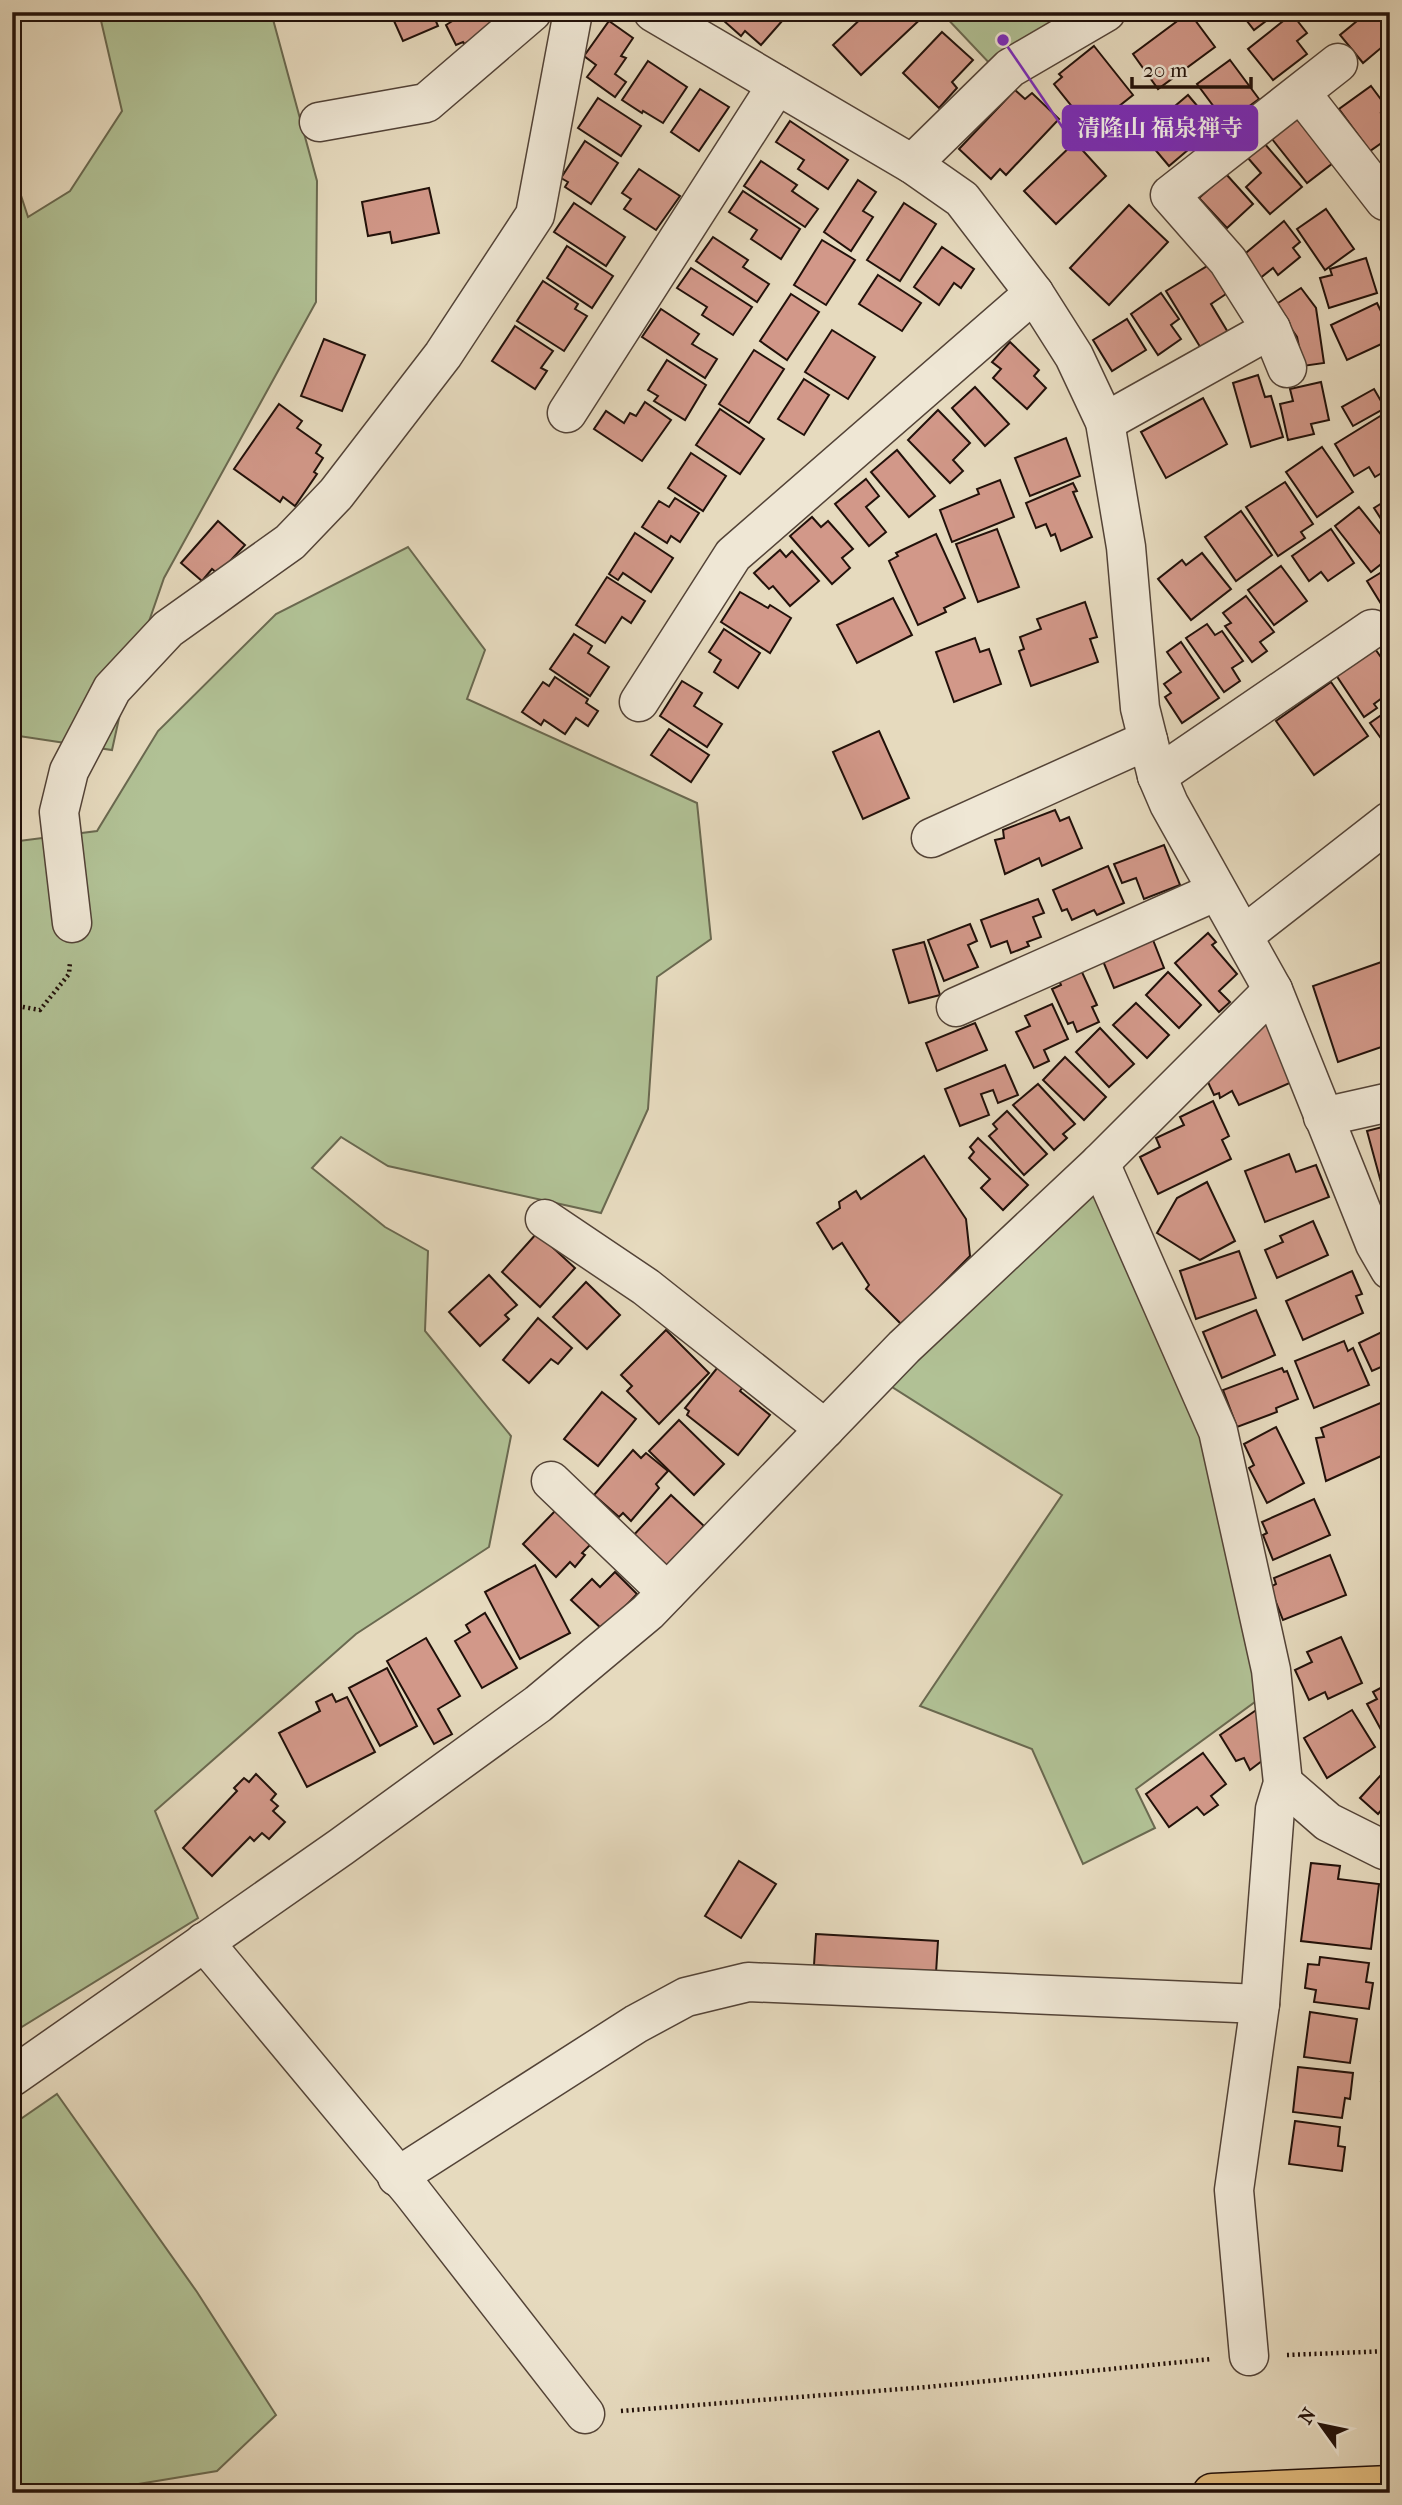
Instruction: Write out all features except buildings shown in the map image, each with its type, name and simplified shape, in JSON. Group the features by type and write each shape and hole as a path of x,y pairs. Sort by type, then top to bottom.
{"highway":[{"path":"1212,2493 1390,2485"}],"street":[{"path":"319,122 426,103 532,12"},
{"path":"72,923 60,812 69,771 112,689 168,629 290,542 336,494 443,355 536,215 573,12"},
{"path":"653,12 912,164 962,199 1034,293 1074,356 1105,422 1126,547 1140,708 1153,758 1169,804 1273,990 1375,1244 1390,1270"},
{"path":"912,164 1010,68 1106,12"},
{"path":"1287,368 1270,329 1228,261 1170,195 1338,63"},
{"path":"567,414 777,85"},
{"path":"1301,93 1385,201"},
{"path":"639,702 733,555 1034,293"},
{"path":"1105,422 1270,329"},
{"path":"931,838 1153,758 1372,629"},
{"path":"1244,935 1390,821"},
{"path":"956,1007 1217,891"},
{"path":"12,2077 341,1847 538,1704 648,1612 904,1347 1100,1163 1273,990"},
{"path":"1323,1117 1390,1102"},
{"path":"1100,1163 1218,1431 1271,1670 1283,1783 1275,1810 1260,2004 1234,2190 1249,2356"},
{"path":"545,1219 646,1287 825,1429"},
{"path":"551,1481 667,1592"},
{"path":"1283,1783 1328,1822 1388,1848"},
{"path":"204,1942 397,2177 585,2414"},
{"path":"397,2177 635,2024 685,1997 748,1982 1260,2004"}],"path":[{"path":"12,1005 40,1010 69,974 72,923"},
{"path":"585,2414 914,2388 1249,2356 1390,2351"}],"green space":[{"path":"99,12 271,12 317,181 316,302 164,578 125,691 112,750 12,737 12,168 28,217 70,191 122,111"},
{"path":"941,12 1086,12 993,67"},
{"path":"408,547 485,650 467,699 697,803 711,939 657,977 648,1109 601,1213 388,1166 341,1137 312,1168 385,1227 428,1251 425,1331 511,1436 489,1547 356,1634 155,1811 198,1918 12,2033 12,839 19,841 97,831 158,731 276,614"},
{"path":"1093,1182 1199,1421 1263,1696 1136,1789 1155,1828 1083,1864 1032,1749 920,1706 1062,1495 889,1385"},
{"path":"57,2094 197,2292 276,2415 217,2471 84,2493 12,2493 12,2125"}],"place":[{"name":"清隆山 福泉禅寺","path":"1003,40"}]}
